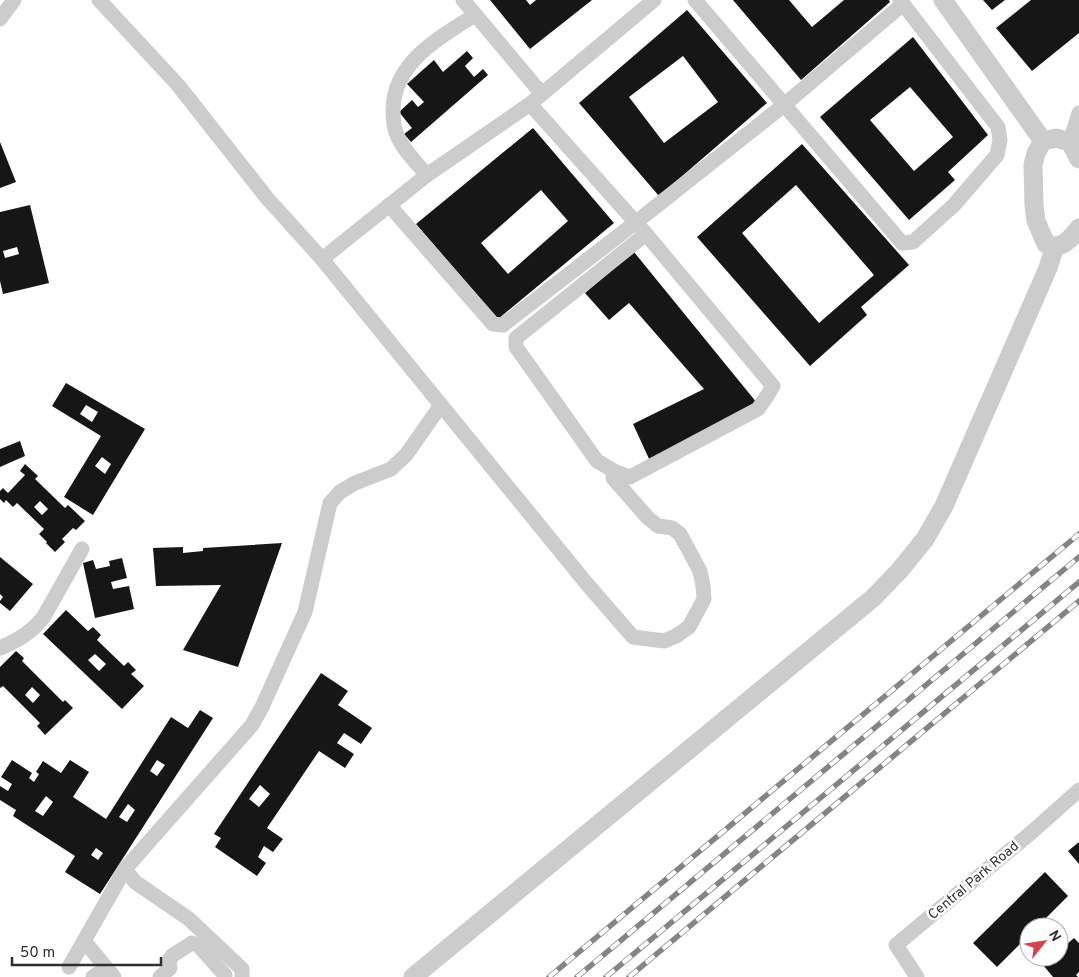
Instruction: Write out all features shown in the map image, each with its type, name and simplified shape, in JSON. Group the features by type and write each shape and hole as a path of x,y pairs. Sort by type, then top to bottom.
{"street":[{"path":"0,19 14,0"},
{"path":"99,0 178,85 267,198 322,259 587,584 633,637 664,641 676,636 689,627 704,599 700,571 680,534 672,528 658,526 648,518 613,478"},
{"path":"463,0 542,94"},
{"path":"322,259 427,175 530,104 654,0"},
{"path":"389,205 493,324 503,325 636,223 784,105 901,2 998,127 1000,140 997,155 954,205 912,242 902,242 784,105 695,0"},
{"path":"943,0 1043,141"},
{"path":"427,175 403,147 396,134 393,121 393,101 397,84 406,69 426,48 475,15"},
{"path":"530,104 646,234 773,386 758,409 630,477 616,472 597,461 516,347 516,338 646,234"},
{"path":"1079,113 1070,142 1079,159"},
{"path":"1070,142 1056,138 1043,141 1036,153 1033,165 1034,205 1036,221 1046,244 1055,246 1063,244 1079,228"},
{"path":"414,977 866,604 900,570 925,539 944,506 1048,268 1055,246"},
{"path":"70,967 125,869 252,725 305,612 330,503 340,492 356,483 391,470 406,455 441,405"},
{"path":"0,648 26,635 35,628 43,618 82,549"},
{"name":"Central Park Road","path":"917,977 896,945 1033,831 1079,790"},
{"path":"125,869 135,882 189,919 242,970 242,977"},
{"path":"85,942 114,977"},
{"path":"160,977 170,968 170,960 173,955 192,943 198,945 225,975"}],"building":[{"path":"490,0 526,0 530,5 536,0 592,0 530,49"},
{"path":"733,0 789,0 812,27 844,0 889,0 890,2 801,80"},
{"path":"983,0 1005,0 992,10"},
{"path":"1031,0 1079,0 1079,33 1032,71 996,28"},
{"path":"687,10 767,103 659,196 579,103","holes":["683,56 718,102 664,143 629,97"]},
{"path":"913,37 988,135 948,172 955,180 909,220 820,117","holes":["910,87 953,137 914,171 870,120"]},
{"path":"467,51 473,58 465,66 474,77 483,69 488,75 411,142 404,134 412,128 399,112 412,100 418,107 424,102 407,84 434,60 443,72"},
{"path":"533,128 614,223 498,319 416,224","holes":["541,190 568,221 508,274 481,243"]},
{"path":"0,142 16,182 0,188"},
{"path":"802,144 909,265 861,307 867,315 810,366 697,237","holes":["796,185 874,275 819,323 742,233"]},
{"path":"30,205 49,283 3,294 0,281 0,212","holes":["17,247 19,254 5,258 3,251"]},
{"path":"634,252 757,403 650,461 633,424 704,389 629,303 609,320 585,293"},
{"path":"66,383 145,429 93,515 64,497 101,436 52,406","holes":["86,405 98,412 92,422 80,414","102,457 111,464 105,474 95,466"]},
{"path":"20,441 25,456 0,467 0,449"},
{"path":"25,464 38,476 35,479 65,508 68,505 85,521 76,530 73,528 62,539 65,542 55,552 39,534 44,529 17,503 13,507 6,500 4,503 0,499 0,491 3,488 8,493 25,475 20,471","holes":["40,501 48,509 42,515 34,507"]},
{"path":"282,543 238,667 183,650 221,585 156,586 153,548 183,547 183,553 203,551 203,548"},
{"path":"0,557 33,584 10,611 0,603 3,597 0,594"},
{"path":"122,558 127,578 111,582 113,589 129,586 134,609 95,618 83,563 93,560 96,569 110,566 109,561"},
{"path":"66,610 88,631 93,627 101,635 97,640 124,666 128,662 136,670 131,674 144,686 122,709 43,634","holes":["95,654 106,664 99,671 88,660"]},
{"path":"16,651 24,658 22,661 63,702 65,700 73,708 45,735 37,726 40,723 3,686 0,688 0,667","holes":["32,687 40,695 33,703 25,695"]},
{"path":"321,673 348,691 338,705 372,728 361,744 344,733 337,743 354,754 345,768 319,751 267,828 283,839 273,852 264,846 258,857 266,863 257,876 215,847 221,838 214,834","holes":["260,785 270,794 259,807 249,799"]},
{"path":"200,710 213,718 100,894 65,872 75,856 13,816 16,810 0,800 0,786 8,791 12,784 1,777 12,760 32,773 29,778 34,782 39,774 36,772 43,761 61,773 70,760 89,772 73,797 106,819 171,717 188,728","holes":["157,760 165,765 157,776 150,771","46,796 53,802 43,816 35,811","128,804 135,810 127,822 119,817","96,848 103,853 98,860 91,855"]},
{"path":"1079,842 1079,864 1068,851"},
{"path":"1045,872 1068,896 1047,917 1019,917 1019,945 997,967 973,943"},
{"path":"1074,938 1079,943 1079,972 1076,975 1078,977 1053,977 1045,967 1069,967 1069,942"}],"railway":[{"path":"549,977 1079,534"},
{"path":"577,977 1079,557"},
{"path":"606,977 1079,582"},
{"path":"629,977 1079,601"}]}
